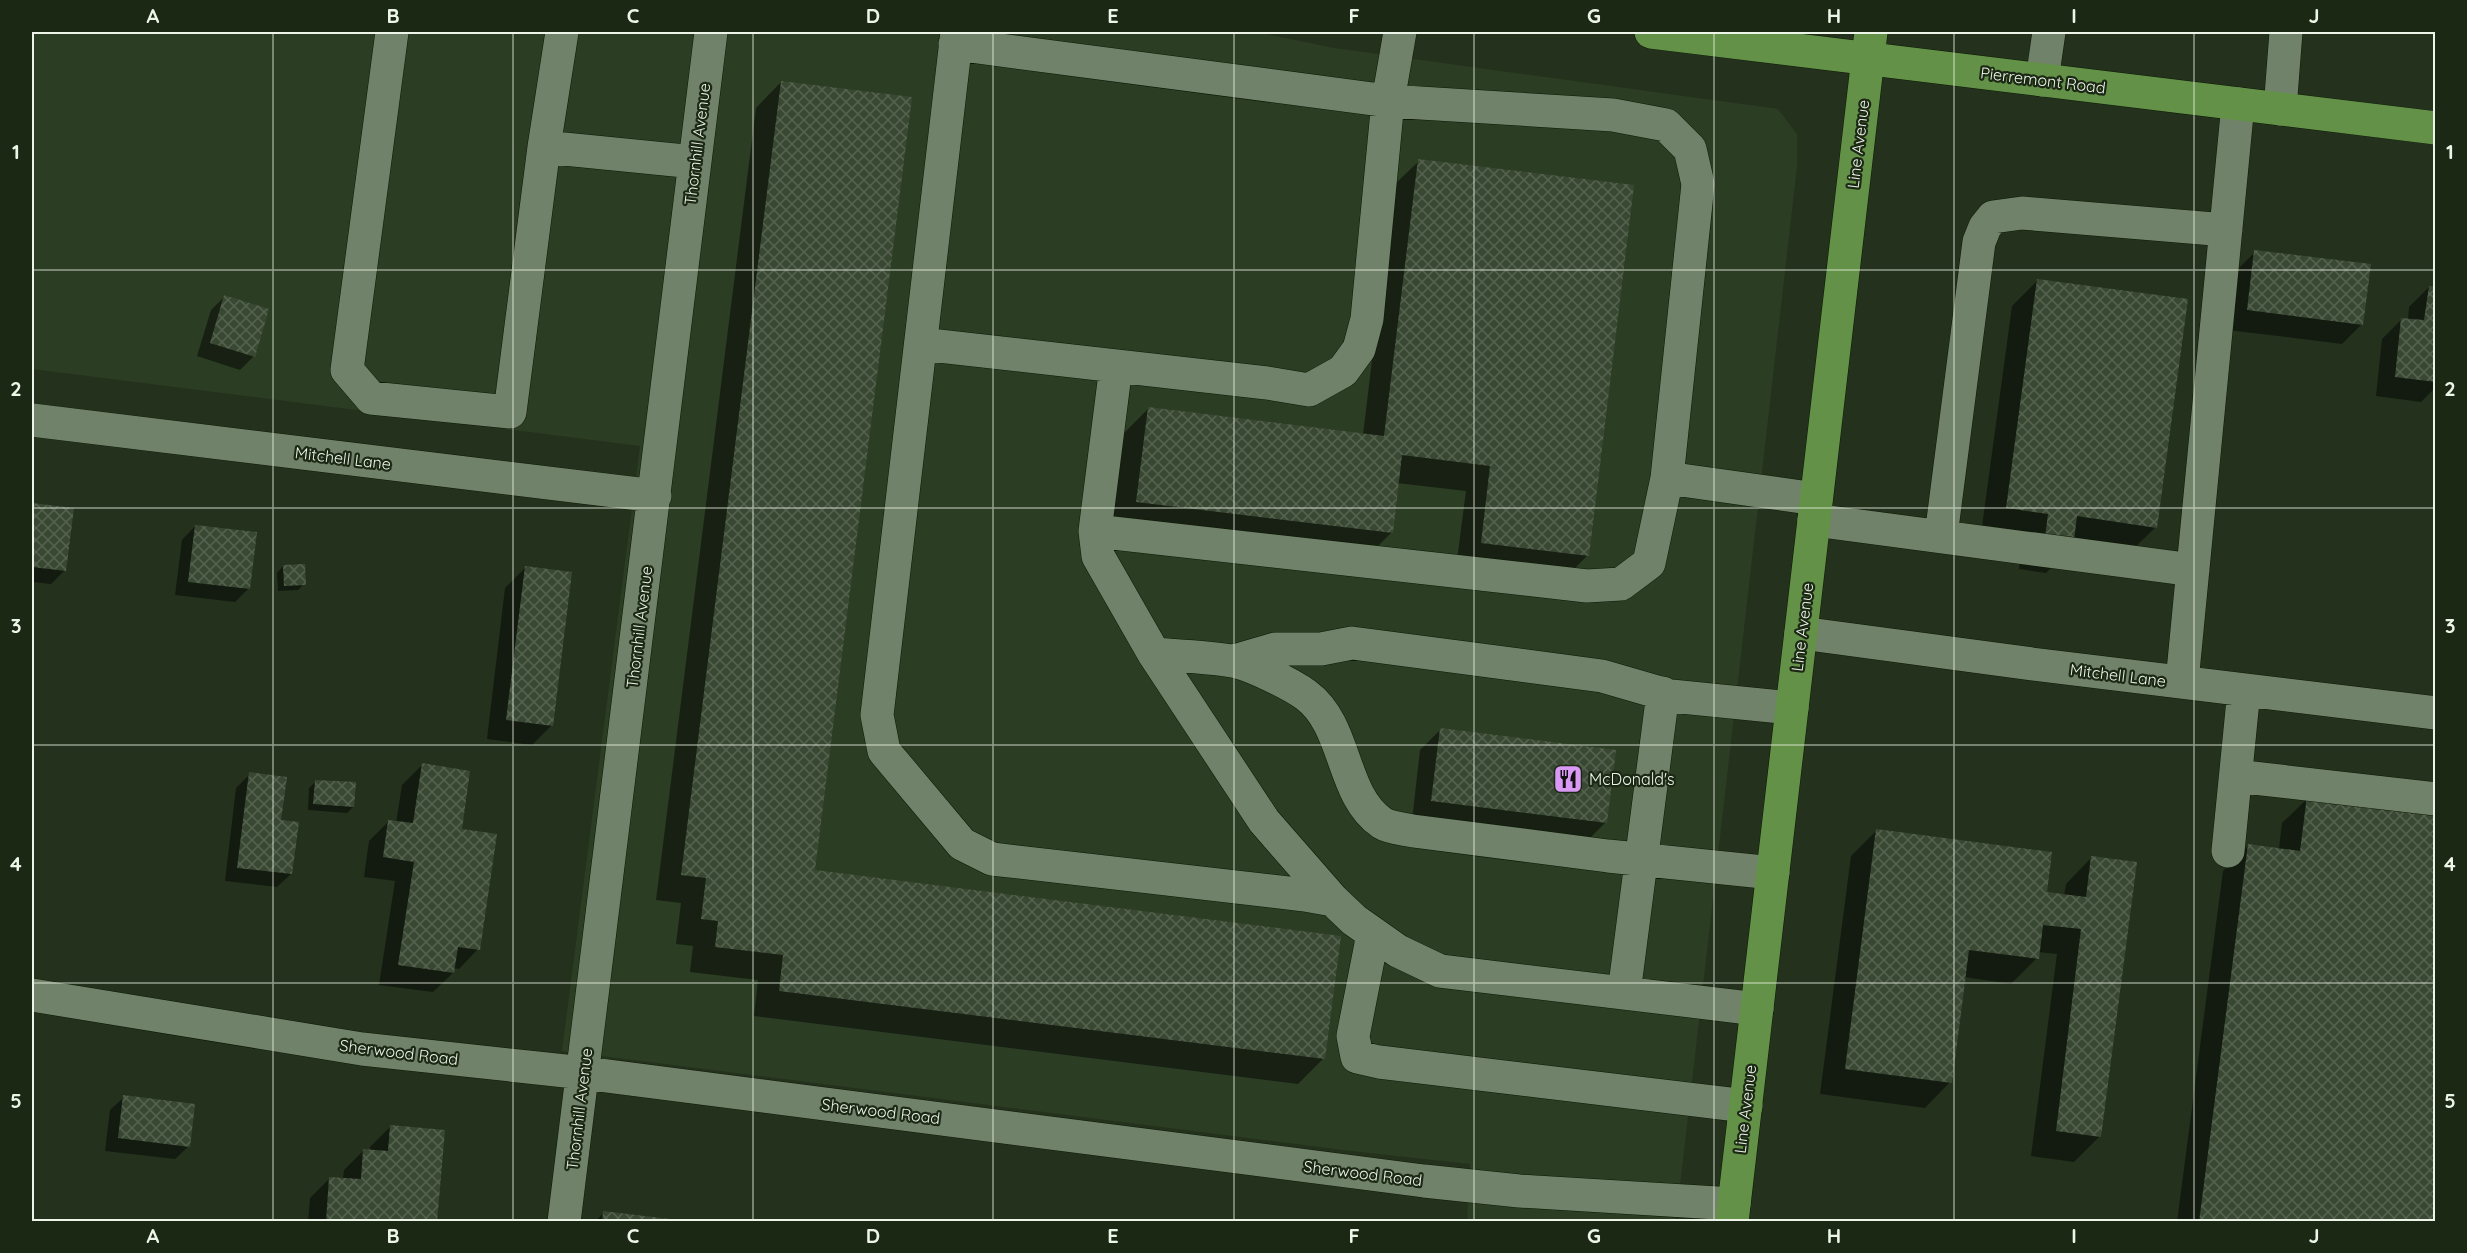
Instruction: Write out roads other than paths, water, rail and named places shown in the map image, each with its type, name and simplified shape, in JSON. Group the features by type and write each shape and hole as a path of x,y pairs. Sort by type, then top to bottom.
{"main road":[{"name":"Pierremont Road","path":"1650,32 1869,45 2042,80 2436,128"},
{"name":"Line Avenue","path":"1733,1213 1869,45"}],"street":[{"path":"392,32 347,370 371,398 510,412 544,147 562,32"},
{"name":"Thornhill Avenue","path":"564,1221 711,32"},
{"path":"921,344 1267,383 1309,390 1343,371 1359,348 1367,319 1389,101 1400,32"},
{"path":"2042,80 2049,32"},
{"path":"2280,109 2286,32"},
{"path":"1095,531 1587,586 1621,584 1649,563 1667,478 1698,184 1690,148 1666,125 1613,115 1389,101 956,38 877,715 884,751 962,844 992,859 1305,895 1353,918 1398,951 1440,971 1757,1009"},
{"path":"2182,682 2238,104"},
{"path":"544,147 695,162"},
{"path":"1941,536 1979,242 1985,227 1993,217 2022,213 2226,230"},
{"path":"1116,366 1095,531 1098,556 1154,654 1264,821 1353,918 1353,1036 1357,1057 1746,1106"},
{"name":"Mitchell Lane","path":"32,420 655,496"},
{"path":"1667,478 1941,536 2193,570"},
{"name":"Mitchell Lane","path":"1801,633 2436,713"},
{"path":"1234,661 1275,650 1321,649 1352,644 1602,675 1671,696 1792,708"},
{"path":"1154,654 1234,661 1278,680 1307,696 1330,721 1352,781 1365,805 1383,824 1413,831 1773,873"},
{"path":"2228,851 2244,690"},
{"path":"1624,993 1663,693"},
{"path":"2235,776 2436,799"},
{"name":"Sherwood Road","path":"32,995 362,1049 584,1073 1424,1181 1733,1213"}],"place":[{"name":"McDonald's","path":"1568,779"}]}
